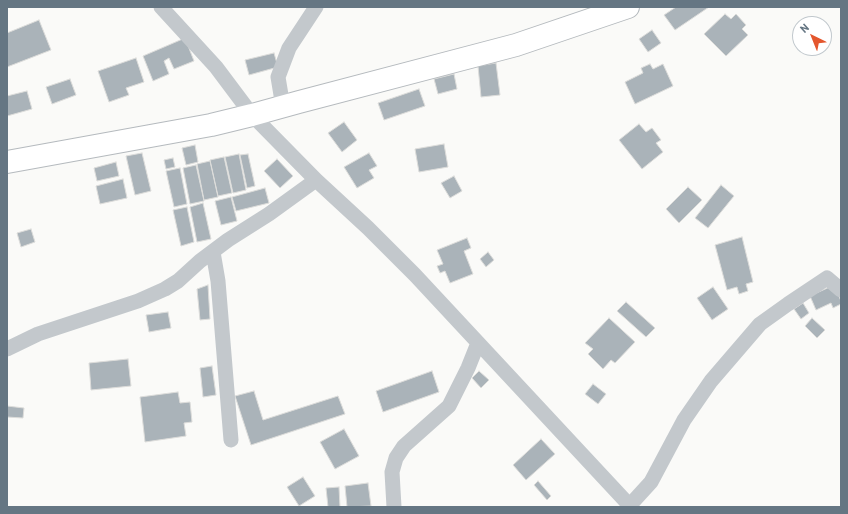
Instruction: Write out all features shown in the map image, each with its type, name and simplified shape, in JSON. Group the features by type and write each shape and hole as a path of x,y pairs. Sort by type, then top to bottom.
{"main road":[{"path":"7,162 210,125 252,115 516,45 628,7"}],"street":[{"path":"162,7 216,67 252,115 316,180 416,275 630,506 651,482 684,420 712,381 760,324 828,278 841,290"},
{"path":"283,107 278,77 289,48 316,7"},
{"path":"7,349 38,334 154,295 178,281 212,252 269,214 316,180"},
{"path":"212,252 218,282 231,440"},
{"path":"394,507 392,472 396,458 404,446 449,406 468,368 478,343"}],"building":[{"path":"676,7 709,7 675,30 664,15"},
{"path":"725,14 731,19 736,14 746,25 742,29 748,35 726,56 704,34"},
{"path":"39,20 51,50 7,67 7,33"},
{"path":"652,30 661,43 648,52 639,39"},
{"path":"185,38 194,61 174,69 169,58 164,61 169,74 153,81 143,56"},
{"path":"274,53 278,67 249,75 245,60"},
{"path":"136,58 144,82 126,88 129,95 109,102 98,71"},
{"path":"496,63 500,95 481,97 478,66"},
{"path":"650,64 653,69 663,64 673,86 635,104 625,82 643,73 641,68"},
{"path":"454,74 457,89 438,94 434,79"},
{"path":"70,79 76,95 52,104 46,87"},
{"path":"419,89 425,106 384,120 378,103"},
{"path":"27,91 32,109 7,116 7,96"},
{"path":"344,122 357,140 342,152 328,133"},
{"path":"639,124 646,132 652,128 661,140 656,143 663,152 642,169 619,140"},
{"path":"444,144 448,167 419,172 415,149"},
{"path":"195,145 198,162 186,165 182,148"},
{"path":"142,153 151,191 135,195 126,156"},
{"path":"369,153 377,166 369,170 374,178 357,188 344,167"},
{"path":"239,154 246,190 233,193 225,157"},
{"path":"248,154 255,186 247,188 240,155"},
{"path":"224,157 232,193 218,196 210,160"},
{"path":"173,158 175,167 166,169 164,160"},
{"path":"277,159 293,176 280,188 264,171"},
{"path":"210,161 218,197 204,200 197,164"},
{"path":"116,162 119,176 97,181 94,168"},
{"path":"196,165 204,201 190,204 183,168"},
{"path":"180,168 187,204 174,207 166,171"},
{"path":"454,176 462,191 450,198 441,183"},
{"path":"123,179 127,198 100,204 96,186"},
{"path":"721,185 734,196 708,228 695,218"},
{"path":"688,187 702,200 679,223 666,209"},
{"path":"265,188 269,203 236,211 232,197"},
{"path":"231,197 237,221 221,225 215,201"},
{"path":"203,203 211,239 197,242 190,207"},
{"path":"187,207 194,242 181,246 173,210"},
{"path":"31,229 35,242 21,247 17,233"},
{"path":"742,237 753,282 746,284 748,291 739,294 737,287 727,290 715,245"},
{"path":"467,238 471,248 464,251 473,274 450,283 445,271 440,273 437,266 443,264 437,250"},
{"path":"488,252 494,260 486,267 480,259"},
{"path":"208,285 210,319 200,320 197,289"},
{"path":"834,285 841,304 833,308 831,303 816,310 810,296"},
{"path":"713,287 728,309 712,320 697,298"},
{"path":"626,302 655,328 646,337 617,311"},
{"path":"803,303 809,313 801,319 794,309"},
{"path":"168,312 171,328 149,332 146,315"},
{"path":"609,318 635,342 615,363 611,360 603,369 588,354 593,349 585,343"},
{"path":"812,318 825,330 817,338 805,326"},
{"path":"128,359 131,386 91,390 89,363"},
{"path":"212,366 216,395 203,397 200,368"},
{"path":"432,371 439,392 383,412 376,391"},
{"path":"479,371 489,380 481,388 472,378"},
{"path":"593,384 606,394 598,404 585,394"},
{"path":"254,391 263,420 338,396 345,414 251,445 235,396"},
{"path":"178,392 180,403 190,402 192,422 184,423 186,436 145,442 140,397"},
{"path":"7,406 24,408 23,418 7,417"},
{"path":"344,429 359,456 335,469 320,442"},
{"path":"541,439 555,454 526,480 513,465"},
{"path":"303,477 315,496 299,506 287,487"},
{"path":"538,481 551,496 547,500 534,485"},
{"path":"368,483 371,506 347,507 345,486"},
{"path":"339,487 340,507 328,507 326,488"}]}
